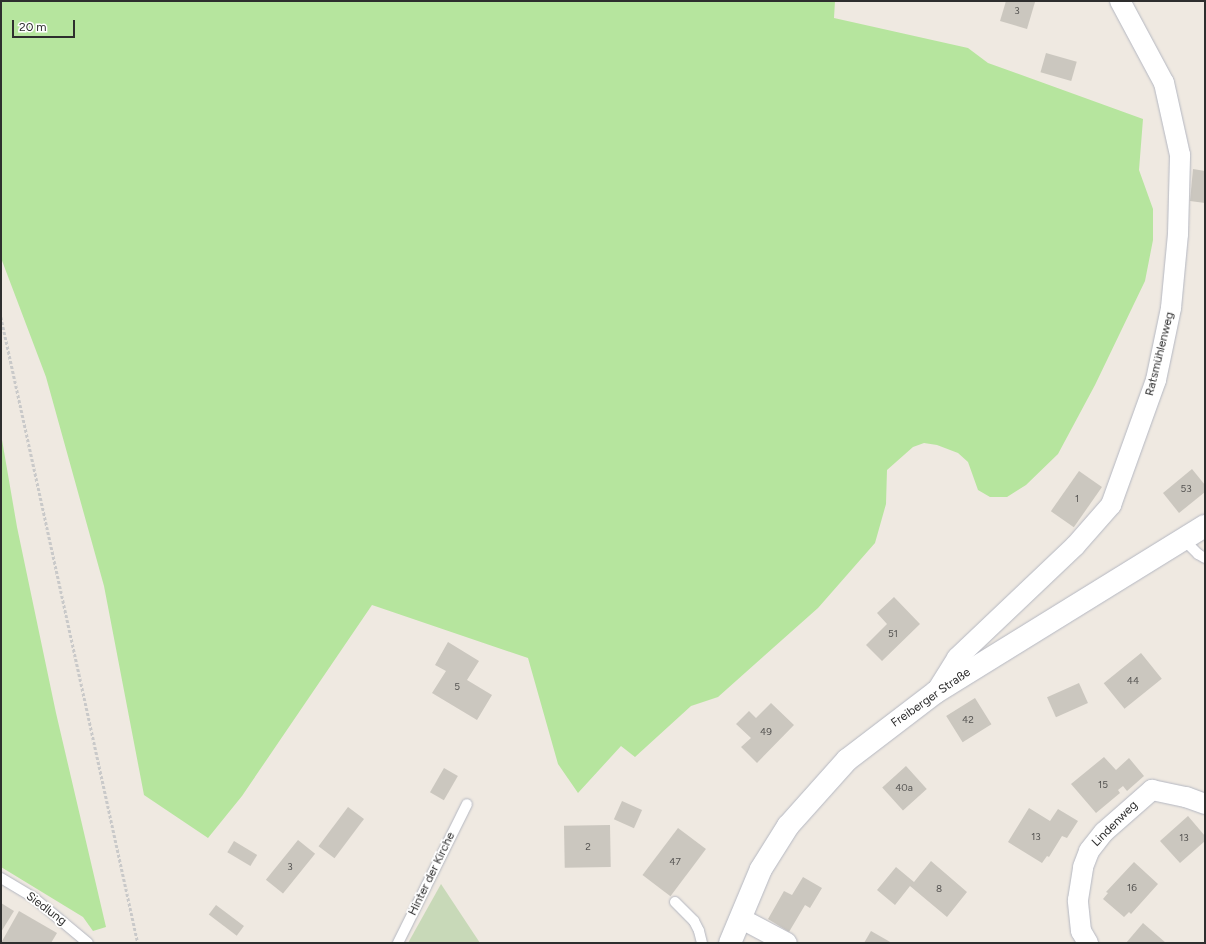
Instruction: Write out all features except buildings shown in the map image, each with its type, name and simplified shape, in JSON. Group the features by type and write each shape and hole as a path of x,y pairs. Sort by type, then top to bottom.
{"street":[{"name":"Ratsmühlenweg","path":"936,692 957,658 1075,546 1111,505 1156,380 1172,301 1178,234 1180,155 1164,83 1120,1"},
{"name":"Freiberger Straße","path":"730,943 761,869 788,826 847,760 936,692 1182,538 1205,526"},
{"name":"Lindenweg","path":"1088,943 1081,931 1078,900 1083,867 1088,851 1104,832 1152,790 1186,797 1205,804"},
{"path":"740,918 787,943"}],"lane":[{"path":"1182,538 1198,554 1205,558"},
{"name":"Hinter der Kirche","path":"398,943 467,804"},
{"name":"Siedlung","path":"1,878 34,898 88,943"},
{"path":"675,902 694,921 700,931 702,943"}],"path":[{"path":"1,317 138,943"}],"green space":[{"path":"1,1 835,1 834,18 968,48 988,63 1143,119 1139,170 1153,209 1153,240 1145,281 1095,385 1058,454 1026,485 1007,497 990,497 978,490 968,462 958,453 937,445 924,443 913,447 887,470 886,504 875,543 818,608 718,697 691,706 635,757 621,746 578,793 558,764 528,658 372,605 242,796 208,838 144,795 104,586 46,377 1,258"},
{"path":"1,434 17,527 56,713 106,927 93,931 83,917 1,867"},
{"path":"441,884 480,943 408,943"}]}
